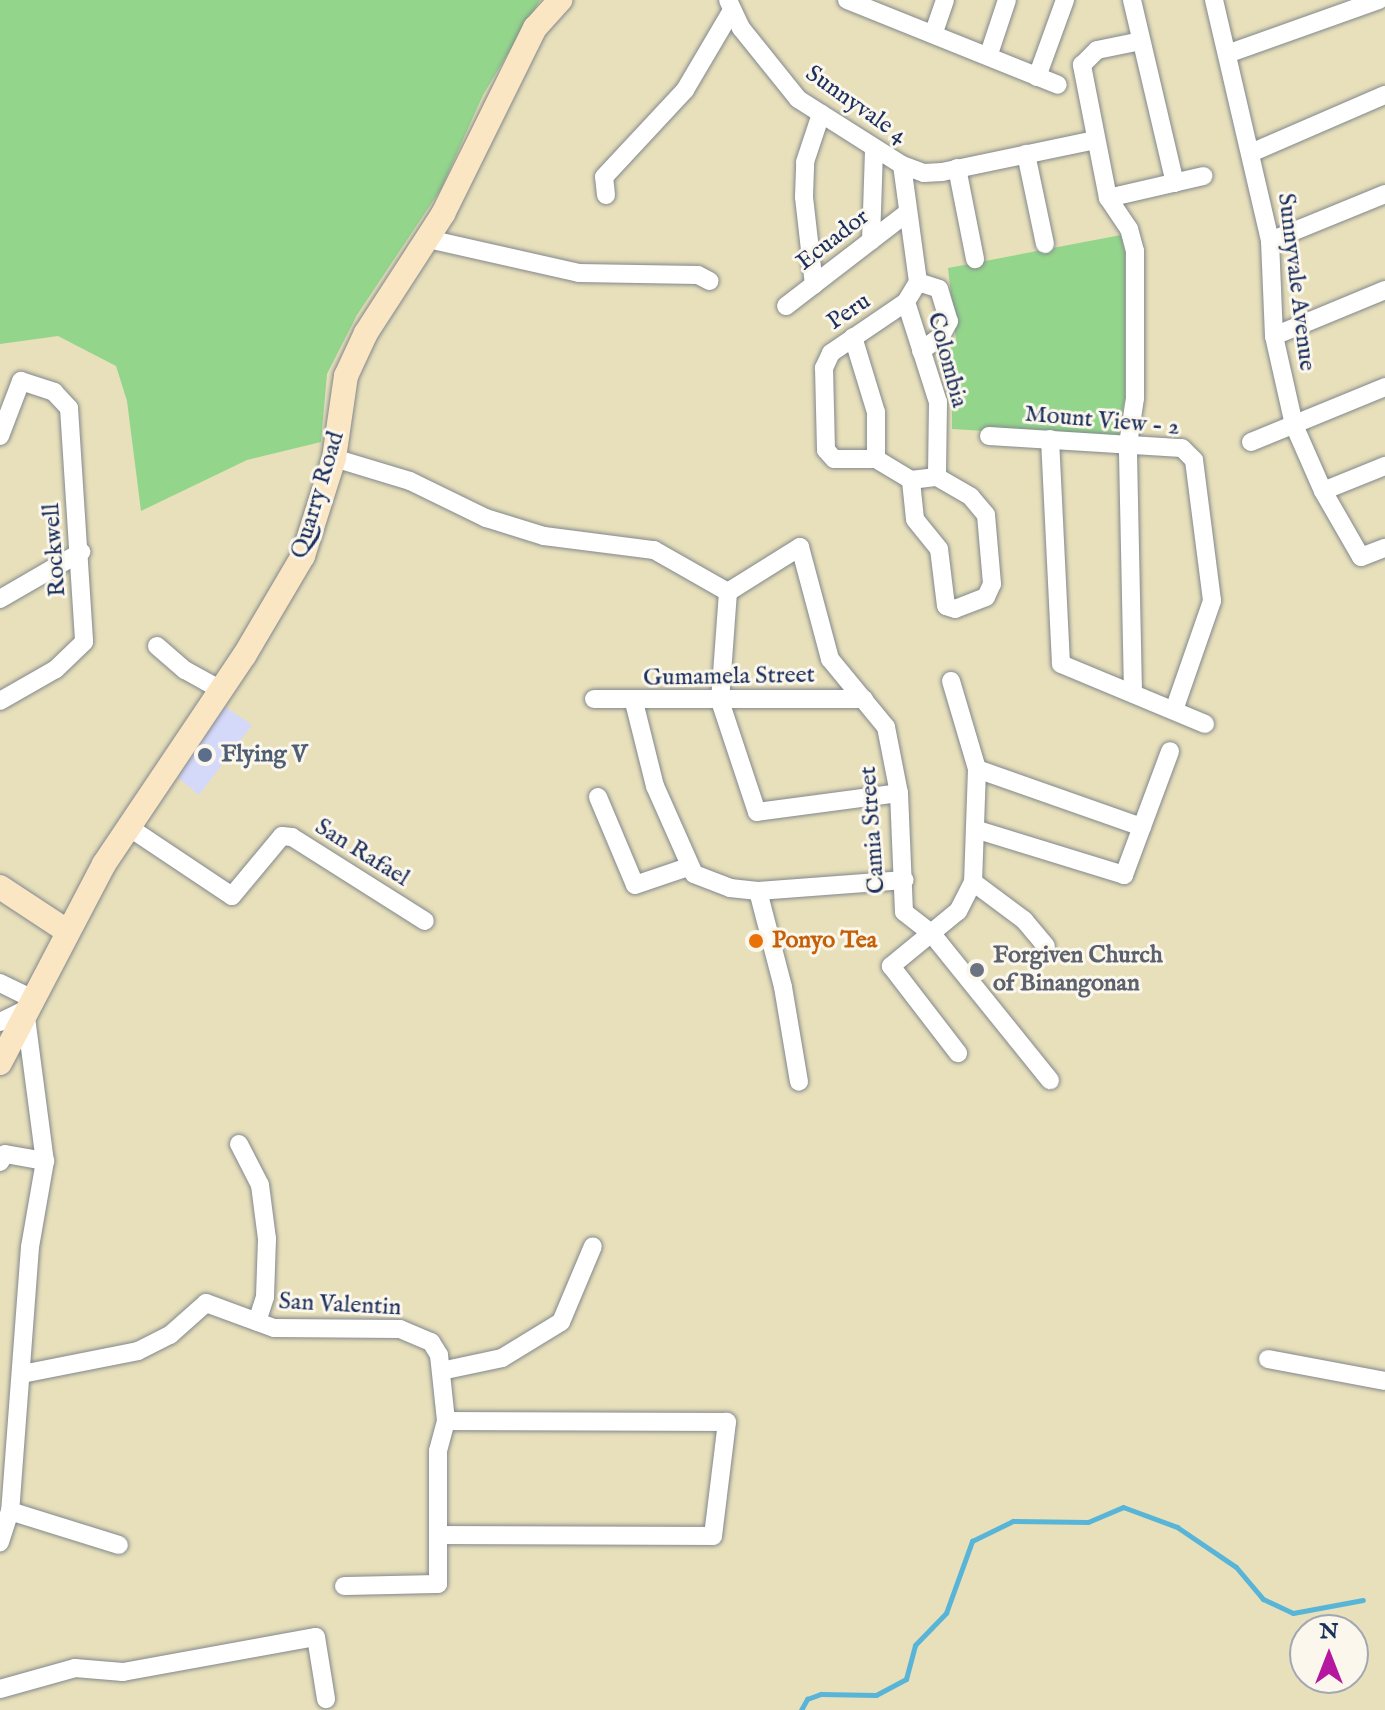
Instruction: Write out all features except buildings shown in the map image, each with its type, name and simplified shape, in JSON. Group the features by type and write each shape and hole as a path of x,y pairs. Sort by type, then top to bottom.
{"street":[{"name":"Quarry Road","path":"0,1063 67,931 127,826 221,690 303,556 334,458 346,376 385,301 428,239 535,28 560,0"},
{"path":"847,0 989,54 1058,85"},
{"path":"934,32 945,0"},
{"path":"989,54 1007,0"},
{"path":"1037,77 1065,0"},
{"path":"1132,0 1175,183"},
{"name":"Sunnyvale Avenue","path":"1214,0 1253,152 1270,241 1274,336 1294,425 1323,491 1361,557 1385,548"},
{"path":"1227,54 1379,0"},
{"path":"606,195 604,177 685,90 730,6"},
{"name":"Sunnyvale 4","path":"730,6 771,70 821,114 902,165 924,173 1095,140"},
{"path":"1133,692 1128,444 1135,398 1135,251 1129,229 1108,198 1082,78 1086,56 1141,41"},
{"path":"1253,152 1385,95"},
{"path":"814,285 804,230 804,186 805,162 821,114"},
{"path":"871,241 868,212 874,150"},
{"path":"1026,154 1045,244"},
{"name":"Colombia","path":"902,165 918,282 906,302 940,414 937,477"},
{"path":"957,168 975,259"},
{"path":"1108,198 1203,176"},
{"path":"1270,241 1385,194"},
{"name":"Ecuador","path":"786,306 908,212"},
{"path":"428,239 579,273 698,275 710,281"},
{"path":"918,282 939,289 949,321 941,336 921,351"},
{"path":"1274,336 1385,290"},
{"name":"Peru","path":"876,459 834,459 826,450 824,368 831,353 906,302"},
{"path":"853,337 876,412 876,459 911,480 937,477 971,497 986,515 992,588 986,597 955,609 943,601 936,541 915,519 911,480"},
{"name":"Rockwell","path":"0,436 21,381 54,392 69,408 81,552 84,642 79,651 0,701"},
{"path":"1251,442 1385,387"},
{"name":"Mount View - 2","path":"989,436 1182,448 1194,460 1212,601 1174,710"},
{"path":"1050,439 1059,659 1065,667 1133,692 1205,724"},
{"path":"334,458 410,481 486,518 544,536 654,550 728,592 720,701 757,812 899,793"},
{"path":"1323,491 1385,466"},
{"name":"Camia Street","path":"728,592 800,547 830,659 886,727 899,793 904,912 932,934 1050,1080"},
{"path":"0,599 81,552"},
{"path":"157,646 185,670 221,690"},
{"path":"951,681 977,769 978,830 973,882 958,911 893,961 892,971 958,1053"},
{"name":"Gumamela Street","path":"594,699 634,702 864,699"},
{"path":"634,702 655,786 688,867 730,888 758,891 905,880"},
{"path":"978,830 1124,875 1170,751"},
{"path":"977,769 1142,827"},
{"path":"598,797 635,885 688,867"},
{"name":"San Rafael","path":"127,826 232,896 282,836 292,837 425,921"},
{"path":"973,882 1024,920 1046,946"},
{"path":"0,887 67,931"},
{"path":"758,891 799,1082"},
{"path":"0,983 28,1004 45,1161 30,1247 10,1511 0,1542"},
{"path":"0,1022 28,1004"},
{"path":"239,1144 260,1185 267,1239 265,1297 257,1322"},
{"path":"0,1162 5,1154 45,1161"},
{"path":"441,1371 502,1358 561,1322 593,1246"},
{"name":"San Valentin","path":"22,1374 138,1351 170,1335 206,1303 274,1328 400,1329 431,1342 441,1371 446,1421 438,1451 441,1535 438,1584 344,1586"},
{"path":"1268,1359 1385,1381"},
{"path":"441,1535 713,1536 727,1422 446,1421"},
{"path":"10,1511 119,1545"},
{"path":"0,1689 75,1668 123,1672 316,1637 326,1699"}],"shaded area":[{"path":"224,706 252,725 199,795 177,777"}],"green space":[{"path":"0,0 540,0 483,95 441,189 357,315 327,374 321,442 247,460 141,511 127,401 116,366 58,336 0,344"},
{"path":"1121,235 1125,253 1125,398 1117,439 952,429 952,398 936,353 956,340 948,268"}],"waterway":[{"path":"801,1710 807,1699 821,1694 876,1695 906,1679 915,1645 946,1613 972,1541 1013,1521 1088,1522 1123,1507 1177,1527 1236,1567 1263,1599 1293,1613 1363,1600"}],"place":[{"name":"Flying V","path":"205,755"},
{"name":"Ponyo Tea","path":"756,941"},
{"name":"Forgiven Church of Binangonan","path":"977,970"}]}
